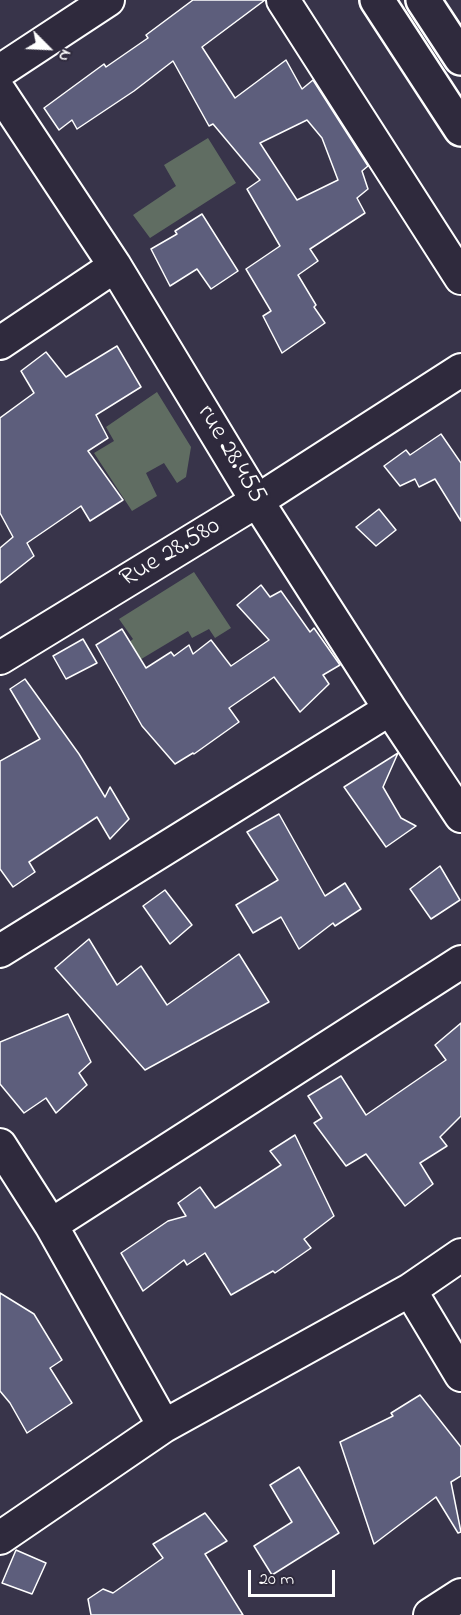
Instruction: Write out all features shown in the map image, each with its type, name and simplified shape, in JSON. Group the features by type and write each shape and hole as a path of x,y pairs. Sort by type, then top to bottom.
{"main road":[{"path":"377,0 461,129"},
{"path":"423,0 461,58"}],"street":[{"path":"0,71 108,0"},
{"path":"283,0 461,278"},
{"name":"rue 28.455","path":"0,92 115,266 258,501 461,816"},
{"path":"0,343 115,266"},
{"name":"Rue 28.580","path":"0,658 258,501 461,370"},
{"path":"0,951 390,709"},
{"path":"51,1225 461,962"},
{"path":"0,1145 51,1225 164,1426"},
{"path":"0,1538 164,1426 410,1290 461,1255"},
{"path":"410,1290 461,1374"},
{"path":"430,1615 461,1595"}],"green space":[{"path":"208,138 236,183 150,238 133,215 176,186 164,165"},
{"path":"157,392 191,447 186,477 177,483 164,463 146,473 157,496 132,511 94,453 114,441 106,427"},
{"path":"194,572 231,628 215,638 209,629 192,638 188,631 133,664 122,648 133,639 119,619"}],"building":[{"path":"193,0 265,0 202,47 235,98 286,60 302,89 313,80 368,166 362,171 368,189 357,198 365,213 310,249 318,261 298,275 325,323 282,353 263,316 271,311 246,269 280,246 247,189 260,180 213,124 209,126 173,61 134,91 77,129 72,120 59,130 44,108 104,64 106,67 148,38 146,35","holes":["307,120 322,138 338,180 297,200 260,143"]},
{"path":"202,214 238,271 211,289 197,269 170,286 151,249 177,234 175,231"},
{"path":"117,346 141,387 96,415 108,438 88,451 123,500 90,521 81,506 27,543 34,556 0,583 0,548 13,537 0,513 0,418 34,393 21,371 46,352 66,377"},
{"path":"441,434 461,463 461,521 435,479 419,487 415,479 400,486 384,466 406,450 410,455"},
{"path":"379,509 396,530 376,546 356,527"},
{"path":"261,585 270,597 281,591 310,632 314,628 340,665 323,675 329,684 300,712 274,677 229,708 239,722 194,754 175,764 142,726 96,645 122,629 146,668 171,652 174,656 189,645 193,654 211,640 231,666 269,640 237,605"},
{"path":"83,639 97,663 66,679 53,656"},
{"path":"25,679 79,754 105,797 110,787 129,819 110,839 97,817 29,862 35,872 13,887 0,869 0,761 40,739 10,689"},
{"path":"398,753 383,787 401,818 416,826 386,847 344,787"},
{"path":"279,814 325,896 345,883 361,909 335,926 333,923 299,949 281,917 253,933 236,905 278,880 247,832"},
{"path":"440,866 460,900 431,919 410,889"},
{"path":"165,890 192,925 170,944 143,906"},
{"path":"89,939 117,985 141,966 167,1005 239,954 269,1002 145,1070 55,968"},
{"path":"68,1014 91,1062 79,1073 87,1085 56,1113 46,1098 24,1113 0,1084 0,1042"},
{"path":"461,1023 461,1116 440,1137 447,1146 420,1163 433,1184 405,1206 366,1154 346,1166 314,1123 322,1118 308,1096 341,1076 366,1115 446,1060 435,1045"},
{"path":"295,1135 334,1216 304,1239 311,1248 275,1273 273,1271 231,1295 205,1253 187,1265 184,1260 143,1291 121,1253 168,1221 186,1216 178,1203 200,1187 215,1208 281,1165 270,1151"},
{"path":"0,1293 34,1314 62,1360 50,1368 72,1403 27,1433 10,1403 0,1391"},
{"path":"420,1395 461,1447 461,1476 451,1482 461,1532 458,1533 436,1497 374,1544 340,1442 393,1416 391,1413"},
{"path":"299,1467 339,1533 272,1575 254,1546 292,1522 270,1485"},
{"path":"205,1513 227,1541 205,1554 243,1615 91,1615 88,1599 103,1589 113,1593 163,1558 153,1544"},
{"path":"16,1550 46,1563 32,1594 2,1583"}]}
